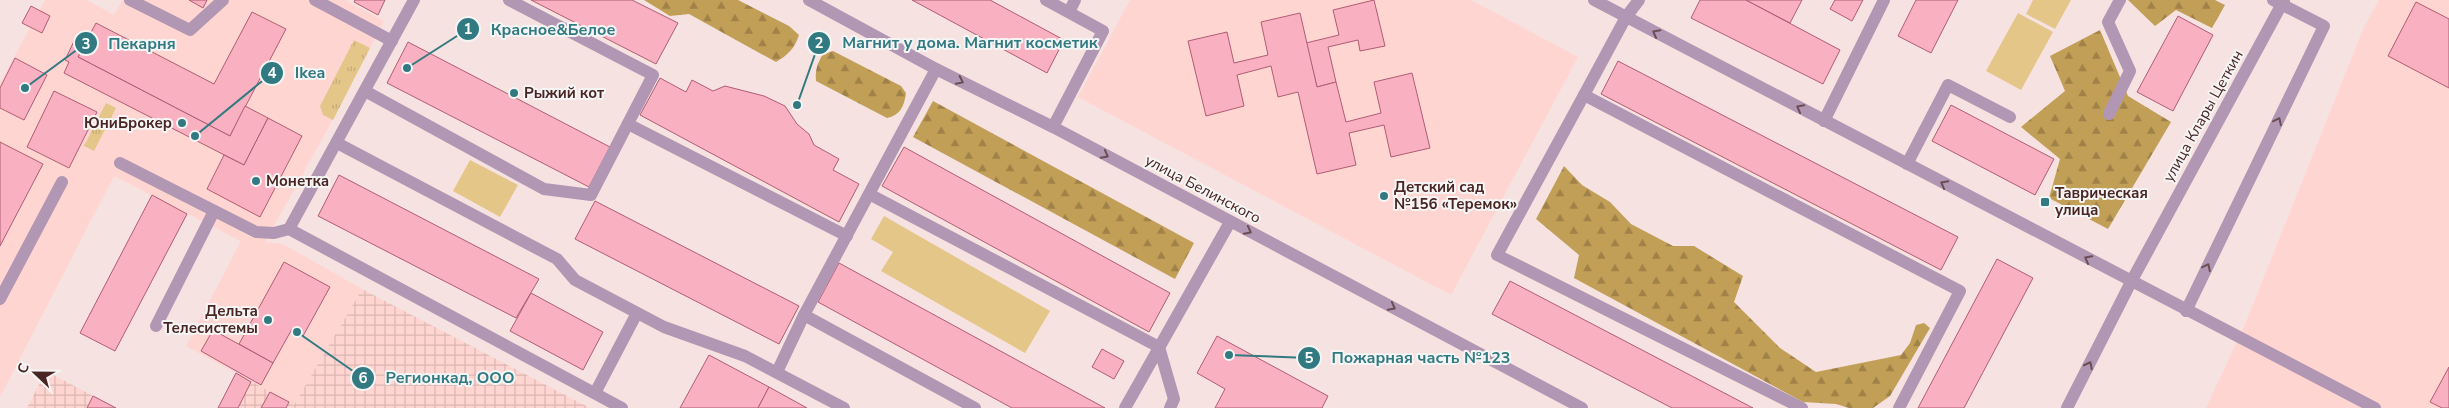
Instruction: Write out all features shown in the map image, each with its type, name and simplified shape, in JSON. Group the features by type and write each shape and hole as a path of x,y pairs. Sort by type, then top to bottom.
{"street":[{"path":"130,0 143,3 190,30 223,0"},
{"path":"315,0 392,41"},
{"path":"289,230 414,0"},
{"path":"365,91 544,189 591,195 653,75 509,0"},
{"name":"улица Белинского","path":"809,0 936,69 1053,127 1582,408"},
{"path":"1046,0 1103,31 1053,127"},
{"path":"1068,12 1075,0"},
{"path":"1594,0 2186,311 2375,408"},
{"path":"1639,0 1626,17 1497,255 1802,408"},
{"path":"1824,121 1884,0"},
{"path":"2109,114 2130,71 2108,22 2120,0"},
{"path":"2186,311 2324,26 2280,2"},
{"name":"улица Клары Цеткин","path":"2067,408 2131,282 2280,2"},
{"path":"777,372 804,315 936,69"},
{"path":"1907,164 1948,85 2010,117"},
{"path":"1584,95 1960,291 1899,408"},
{"path":"628,124 847,236"},
{"path":"337,143 557,259 575,280 637,313 664,327 745,356 844,408"},
{"path":"120,163 256,232 274,233 289,230 622,408"},
{"path":"0,299 62,182"},
{"path":"870,195 1159,347 1174,399 1170,408"},
{"path":"156,326 214,211"},
{"path":"1125,408 1230,222"},
{"path":"595,393 637,313"},
{"path":"804,315 975,408"}],"shaded area":[{"path":"45,0 87,0 114,15 123,0 345,0 384,21 326,132 265,242 283,244 362,289 294,405 186,346 241,241 114,176 0,397 0,83"},
{"name":"Детский сад №156 «Теремок»","path":"1130,0 1471,0 1578,57 1451,295 1078,97"},
{"path":"2379,0 2449,0 2449,408 2206,408 2246,322 2364,27"},
{"path":"362,289 590,408 218,408 236,373 294,405"},
{"path":"46,371 116,408 27,408"}],"green space":[{"path":"644,0 738,0 789,26 799,35 790,51 776,62 689,14 670,16"},
{"path":"2033,0 2071,0 2055,29 2026,14"},
{"path":"2128,0 2215,0 2225,5 2212,28 2176,10 2155,26"},
{"path":"2018,13 2053,32 2021,90 1986,71"},
{"path":"2100,30 2128,96 2171,122 2108,229 2049,198 2060,159 2021,127 2065,91 2050,56"},
{"path":"354,40 370,48 333,120 323,115 320,106"},
{"path":"833,51 901,86 906,93 903,106 898,112 887,118 816,81 816,70 823,54"},
{"path":"933,101 1194,243 1175,279 913,137"},
{"path":"106,103 116,108 94,151 84,146"},
{"path":"470,160 518,185 500,217 453,191"},
{"path":"1564,166 1582,185 1610,202 1631,224 1673,246 1694,246 1743,276 1734,302 1780,348 1816,372 1901,355 1910,343 1916,325 1924,323 1930,328 1890,396 1873,408 1849,408 1836,404 1803,402 1574,278 1579,255 1536,219"},
{"path":"884,216 1050,311 1025,353 881,271 893,252 871,239"}],"building":[{"path":"189,0 207,0 203,8"},
{"path":"355,0 385,0 378,15 354,2"},
{"path":"531,0 632,0 678,23 656,64"},
{"path":"912,0 990,0 1064,40 1047,73"},
{"path":"1374,0 1385,46 1360,51 1358,40 1328,47 1336,82 1317,87 1306,43 1339,35 1333,10"},
{"path":"1700,0 1746,0 1840,50 1823,84 1691,18"},
{"path":"1746,0 1802,0 1790,23"},
{"path":"1835,0 1863,0 1852,21 1830,9"},
{"path":"1916,0 1958,0 1931,53 1898,36"},
{"path":"2416,2 2449,19 2449,88 2388,56"},
{"path":"31,6 50,16 42,33 22,23"},
{"path":"252,12 286,29 230,136 78,57 96,23 214,84"},
{"path":"1300,13 1317,87 1336,82 1346,122 1381,113 1374,82 1412,73 1430,148 1391,157 1384,125 1349,133 1356,165 1317,174 1298,92 1278,97 1271,66 1237,75 1244,106 1206,116 1188,41 1227,32 1234,63 1268,55 1261,22"},
{"path":"2178,16 2213,35 2173,111 2137,92"},
{"path":"76,37 86,42 78,57 230,136 245,106 268,118 244,165 64,73 69,62 65,60"},
{"path":"408,42 610,147 589,187 387,83"},
{"path":"15,58 47,75 24,120 0,108 0,88"},
{"path":"1618,61 1958,237 1941,270 1601,94"},
{"path":"660,78 686,92 692,80 713,91 725,86 764,96 785,106 797,124 809,134 814,145 839,159 833,170 859,184 839,222 640,115"},
{"path":"54,91 97,112 69,168 27,147"},
{"path":"1951,105 2054,159 2035,195 1932,141"},
{"path":"268,118 302,136 260,217 207,189 224,155 244,165"},
{"path":"0,142 43,164 0,246"},
{"path":"904,147 1170,293 1149,332 882,186"},
{"path":"339,175 539,279 516,318 318,216"},
{"path":"152,195 187,214 115,351 80,333"},
{"path":"595,201 799,306 779,344 575,239"},
{"path":"1997,259 2033,278 1964,408 1918,408"},
{"path":"284,262 330,287 303,336 292,329 273,363 239,344"},
{"path":"839,263 1105,408 1012,408 818,302"},
{"path":"1510,281 1753,408 1672,408 1492,314"},
{"path":"531,293 603,332 583,370 510,331"},
{"path":"213,330 273,363 261,385 201,351"},
{"path":"1217,336 1328,396 1322,408 1215,408 1225,389 1197,373"},
{"path":"1102,349 1124,361 1114,379 1092,367"},
{"path":"709,355 769,387 758,408 680,408"},
{"path":"2449,367 2449,408 2442,408 2430,402"},
{"path":"236,373 251,382 238,408 218,408"},
{"path":"769,387 807,408 758,408"},
{"path":"270,392 289,402 286,408 261,408"},
{"path":"93,396 116,408 87,408"}],"place":[{"name":"Красное&Белое","path":"407,68"},
{"name":"Пекарня","path":"25,88"},
{"name":"Рыжий кот","path":"514,93"},
{"name":"Магнит у дома. Магнит косметик","path":"797,105"},
{"name":"ЮниБрокер","path":"182,123"},
{"name":"Ikea","path":"195,136"},
{"name":"Монетка","path":"256,181"},
{"name":"Детский сад №156 «Теремок»","path":"1384,196"},
{"name":"Таврическая улица","path":"2045,202"},
{"name":"Дельта Телесистемы","path":"268,320"},
{"name":"Регионкад, ООО","path":"297,332"},
{"name":"Пожарная часть №123","path":"1229,355"}]}
